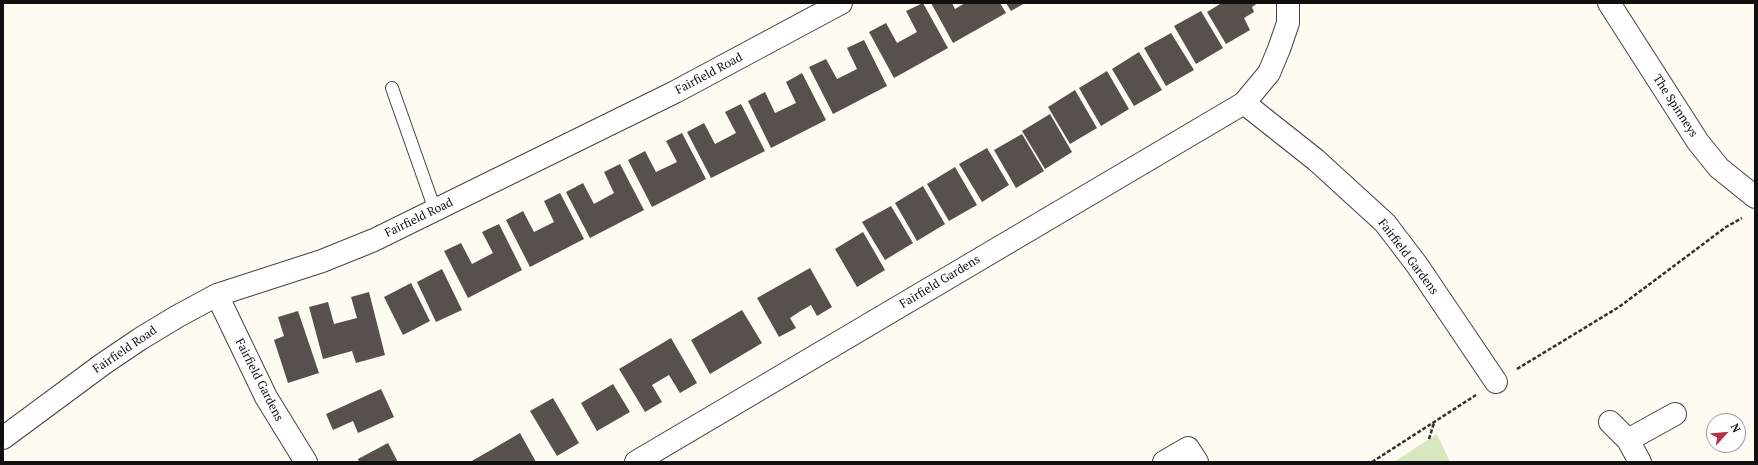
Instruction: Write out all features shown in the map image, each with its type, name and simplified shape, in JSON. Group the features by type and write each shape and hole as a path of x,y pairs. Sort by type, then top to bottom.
{"street":[{"name":"Fairfield Gardens","path":"636,462 1244,103 1269,73 1288,23 1288,3"},
{"name":"The Spinneys","path":"1609,3 1698,142 1719,168 1755,197"},
{"name":"Fairfield Road","path":"3,438 140,339 217,295 322,261 374,240 675,92 837,4"},
{"name":"Fairfield Gardens","path":"1244,103 1316,160 1385,223 1417,265 1496,382"},
{"name":"Fairfield Gardens","path":"217,295 266,397 306,462"},
{"path":"1628,440 1676,414"},
{"path":"1610,422 1628,440 1640,462"},
{"path":"1164,462 1188,448 1197,462"}],"lane":[{"path":"392,88 435,210"}],"path":[{"path":"1372,462 1496,382 1619,308 1726,227 1744,217"},
{"path":"1429,439 1434,422"}],"green space":[{"path":"1437,434 1450,462 1394,462 1429,439"}],"building":[{"path":"923,3 948,48 894,78 869,32 886,23 897,43 917,32 906,11"},
{"path":"931,3 952,3 955,9 965,3 1000,3 1006,13 953,43"},
{"path":"1006,3 1025,3 1011,11"},
{"path":"1220,3 1258,3 1252,7 1254,12 1244,18 1250,30 1226,44 1207,12"},
{"path":"1201,11 1223,48 1196,64 1174,26"},
{"path":"1171,33 1194,70 1166,86 1144,48"},
{"path":"864,40 887,86 833,114 809,67 826,59 837,79 857,69 847,48"},
{"path":"1139,52 1162,90 1134,106 1112,69"},
{"path":"1107,71 1129,109 1101,126 1079,88"},
{"path":"802,73 826,120 771,148 748,101 765,92 775,113 796,103 786,82"},
{"path":"1075,90 1097,128 1070,144 1048,107"},
{"path":"741,104 765,151 711,178 687,132 704,123 715,144 736,133 725,112"},
{"path":"1050,114 1072,152 1045,169 1022,131"},
{"path":"682,133 706,179 652,207 628,160 645,151 656,172 677,162 666,141"},
{"path":"1022,134 1044,171 1016,188 994,150"},
{"path":"987,148 1009,185 982,202 959,164"},
{"path":"620,164 644,210 590,238 566,192 583,183 594,204 614,193 604,172"},
{"path":"955,167 977,205 949,221 927,184"},
{"path":"923,186 945,224 917,241 895,203"},
{"path":"560,193 584,239 530,267 506,220 523,211 534,232 554,222 544,201"},
{"path":"891,206 913,243 885,260 862,222"},
{"path":"499,224 522,270 468,298 444,251 461,243 472,264 493,253 482,232"},
{"path":"863,232 885,270 857,287 835,249"},
{"path":"810,268 832,307 817,316 811,305 790,318 796,328 779,337 757,298"},
{"path":"442,269 462,310 436,322 417,282"},
{"path":"411,283 430,321 403,335 384,297"},
{"path":"369,292 385,355 356,363 352,351 323,359 309,307 328,302 334,324 357,318 351,297"},
{"path":"742,310 762,343 710,374 691,340"},
{"path":"298,311 319,373 288,383 274,340 284,336 278,317"},
{"path":"671,338 697,383 680,393 669,375 652,385 662,402 645,412 619,369"},
{"path":"613,384 630,412 597,431 581,403"},
{"path":"381,389 394,417 358,433 353,421 333,430 326,414"},
{"path":"553,398 579,443 557,456 530,411"},
{"path":"520,433 536,462 470,462 491,450"},
{"path":"388,443 398,462 359,462 358,459"}]}
